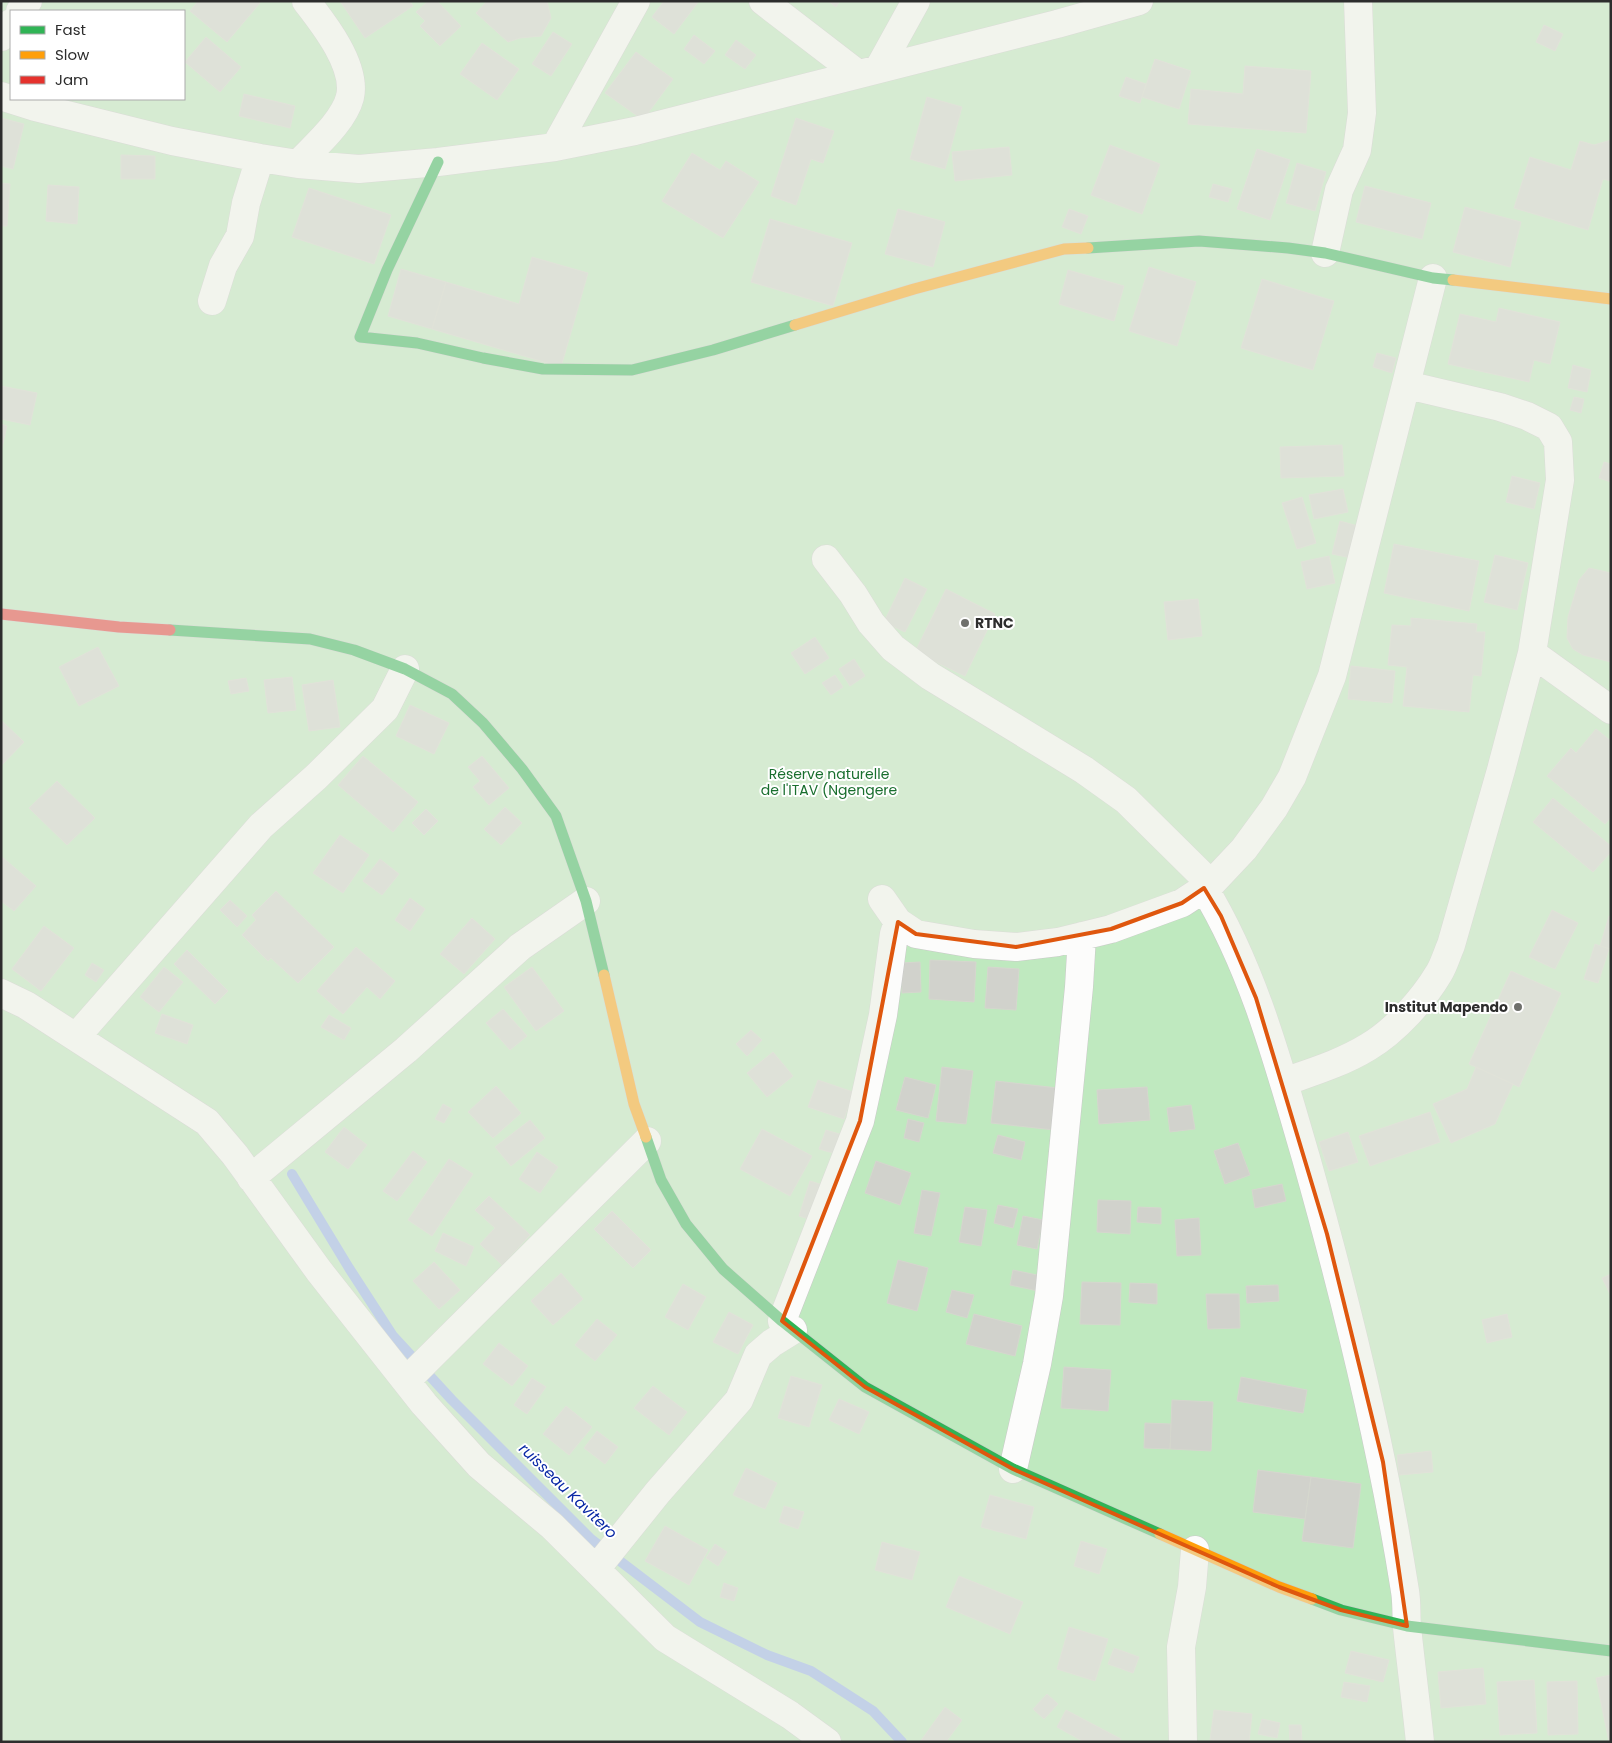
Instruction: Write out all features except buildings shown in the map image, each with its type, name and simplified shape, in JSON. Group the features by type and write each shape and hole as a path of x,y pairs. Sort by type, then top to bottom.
{"street":[{"path":"298,164 342,113 350,97 351,80 345,62 320,20 306,1"},
{"path":"555,147 636,1"},
{"path":"763,1 869,71"},
{"path":"869,71 916,1"},
{"path":"14,100 172,141 298,164 359,169 438,162 555,147 635,131 1057,24 1139,1"},
{"path":"1325,253 1339,190 1357,150 1362,113 1358,1"},
{"path":"1,36 10,24"},
{"path":"212,301 224,266 240,236 246,203 260,158"},
{"path":"438,162 389,262 360,338 417,343 543,369 632,370 713,350 914,289 1064,249 1199,241 1288,248 1325,253 1433,278 1611,299"},
{"path":"882,899 898,922 916,934 974,944 1016,947 1058,942 1111,929 1182,902 1207,886 1244,849 1274,808 1292,777 1332,676 1433,278"},
{"path":"1284,1082 1331,1066 1369,1047 1400,1022 1424,996 1440,972 1456,927 1532,653 1560,480 1558,442 1548,427 1527,416 1500,407 1407,386"},
{"path":"826,559 853,594 870,623 893,648 930,676 1084,770 1126,800 1207,886 1256,998 1284,1082 1327,1234 1383,1462 1406,1595 1407,1626 1420,1742"},
{"path":"1,614 119,627 310,639 354,650 405,669 452,694 483,723 522,769 556,816 586,901 634,1104 661,1180 686,1224 723,1269 787,1326 866,1387 1013,1469 1279,1587 1341,1610 1407,1626 1611,1651"},
{"path":"1532,653 1611,710"},
{"path":"76,1037 261,826 316,777 385,709 405,669"},
{"path":"251,1178 406,1050 520,946 586,901"},
{"path":"596,1569 658,1492 739,1400 758,1355 787,1326 860,1121 883,1015 894,934 898,922"},
{"path":"1013,1469 1037,1364 1049,1296 1080,987 1082,936"},
{"path":"1,994 26,1005 207,1122 235,1155 319,1271 424,1404 479,1465 552,1526 665,1638 790,1715 827,1742"},
{"path":"406,1381 647,1140"},
{"path":"1184,1742 1181,1647 1192,1587 1195,1550"}],"highlighted area":[{"path":"1204,888 1221,916 1256,998 1327,1234 1383,1462 1407,1626 1341,1610 1279,1587 1013,1469 865,1387 782,1321 860,1121 898,922 916,934 1016,947 1111,929 1182,903"}],"green space":[{"name":"Réserve naturelle de l'ITAV (Ngengere","path":"1,1 1611,1 1611,1742 1,1742"}],"waterway":[{"name":"ruisseau Kavitero","path":"292,1174 393,1336 452,1400 591,1539 700,1622 767,1655 811,1671 873,1711 902,1742"}],"traffic: fast":[{"path":"438,162 387,270 360,337 417,343 543,369 632,370 713,350 795,325"},
{"path":"1088,248 1199,241 1288,248 1325,253 1433,278 1453,280"},
{"path":"170,630 310,639 354,650 405,669 452,694 483,723 522,769 556,816 586,901 604,975"},
{"path":"646,1137 661,1180 686,1224 723,1269 782,1321 865,1387 1013,1469 1160,1534"},
{"path":"1312,1599 1341,1610 1407,1626 1611,1651"}],"traffic: slow":[{"path":"795,325 914,289 1064,249 1088,248"},
{"path":"1453,280 1611,299"},
{"path":"604,975 634,1104 646,1137"},
{"path":"1160,1534 1279,1587 1312,1599"}],"traffic: jam":[{"path":"1,614 119,627 170,630"}],"place":[{"name":"RTNC","path":"965,623"},
{"name":"Institut Mapendo","path":"1518,1007"}]}
